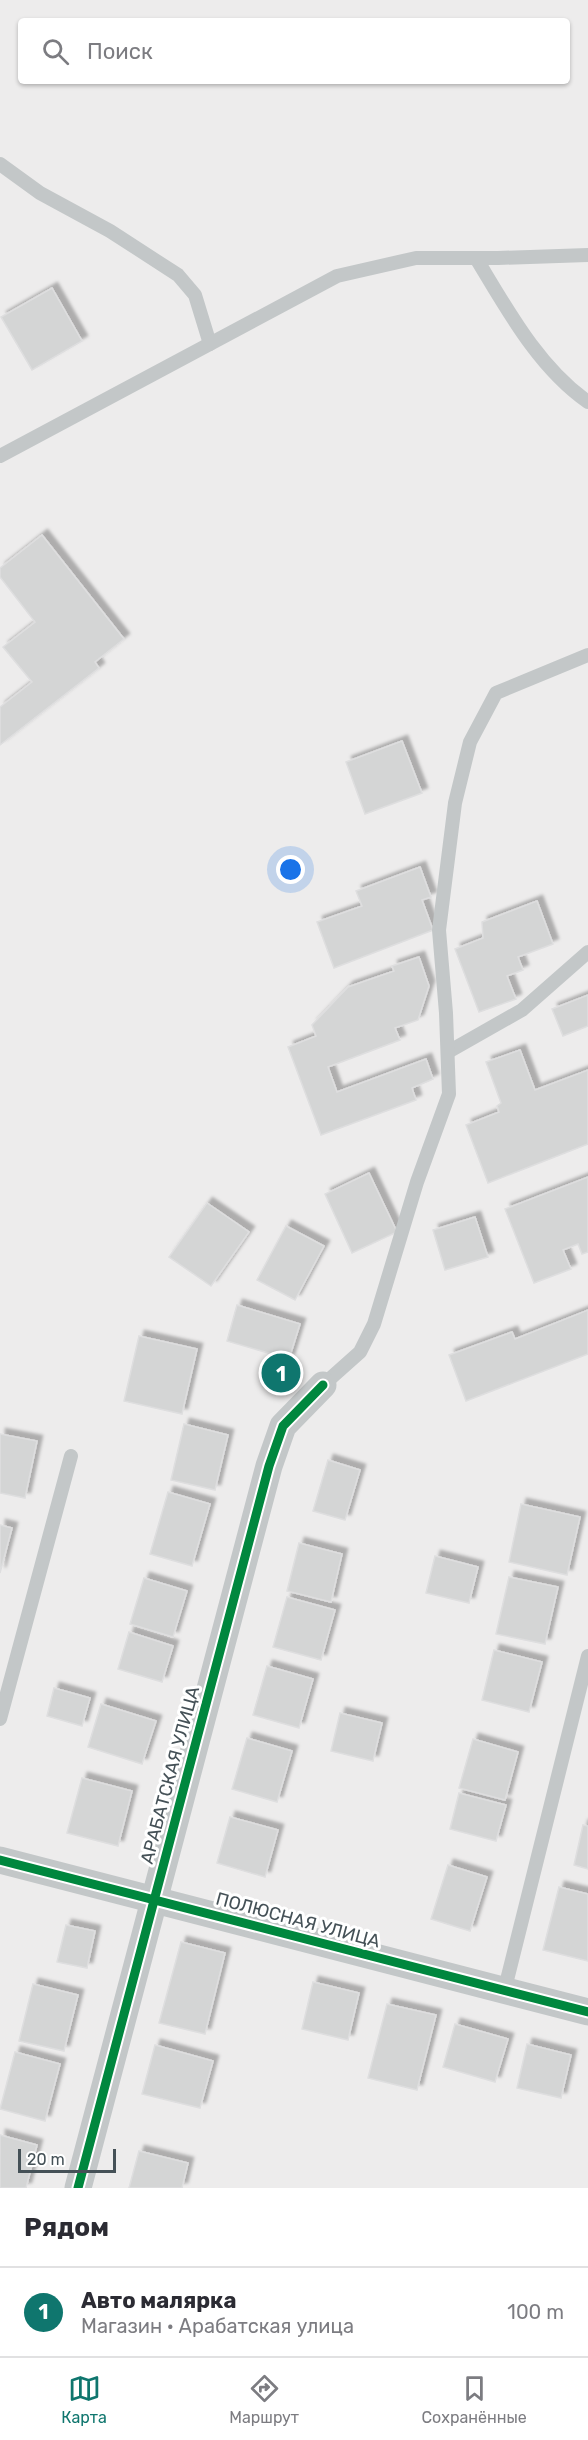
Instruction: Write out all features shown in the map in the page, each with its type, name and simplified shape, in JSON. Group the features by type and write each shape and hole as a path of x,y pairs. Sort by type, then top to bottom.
{"street":[{"name":"АРАБАТСКАЯ УЛИЦА","path":"78,2188 269,1466 283,1425 323,1385"},
{"name":"ПОЛЮСНАЯ УЛИЦА","path":"0,1860 588,2012"}],"lane":[{"path":"0,164 40,194 110,231 178,275 195,294 210,344"},
{"path":"0,456 337,276 416,258 588,255"},
{"path":"476,258 532,346 570,389 588,402"},
{"path":"323,1385 360,1352 374,1324 417,1182 449,1094 440,930 455,803 470,742 496,693 588,655"},
{"path":"448,1052 522,1010 588,952"},
{"path":"0,1719 71,1456"},
{"path":"504,1992 588,1656"}],"building":[{"path":"52,288 82,341 32,370 1,317"},
{"path":"42,535 124,639 95,662 99,668 0,745 0,707 32,682 3,647 35,622 0,577 0,568"},
{"path":"402,741 422,793 365,814 346,762"},
{"path":"420,867 431,897 422,900 433,930 334,968 317,922 362,906 356,891"},
{"path":"537,901 553,944 518,957 523,970 507,976 516,999 479,1012 455,949 483,938 482,922"},
{"path":"419,957 429,986 418,1020 395,1028 400,1040 328,1067 337,1092 426,1059 433,1079 412,1088 416,1100 321,1135 288,1047 316,1036 312,1025 348,987 394,971 392,966"},
{"path":"588,995 588,1026 563,1036 552,1009"},
{"path":"520,1050 535,1090 588,1070 588,1144 488,1183 466,1125 499,1112 497,1106 501,1103 486,1062"},
{"path":"369,1173 397,1232 352,1253 325,1194"},
{"path":"588,1177 588,1252 582,1254 578,1244 563,1250 571,1269 534,1283 505,1209"},
{"path":"207,1203 249,1232 211,1286 169,1257"},
{"path":"475,1217 488,1257 445,1270 433,1230"},
{"path":"286,1226 324,1246 295,1300 257,1280"},
{"path":"237,1305 300,1324 289,1359 227,1341"},
{"path":"588,1310 588,1354 466,1401 449,1355 512,1332 515,1339"},
{"path":"139,1336 197,1349 182,1414 124,1401"},
{"path":"184,1424 228,1435 215,1490 171,1480"},
{"path":"0,1434 37,1441 25,1498 0,1493"},
{"path":"328,1460 360,1470 345,1520 313,1511"},
{"path":"168,1492 210,1504 192,1566 150,1554"},
{"path":"521,1504 580,1517 567,1575 509,1562"},
{"path":"0,1525 12,1528 0,1573"},
{"path":"299,1543 342,1554 331,1602 287,1591"},
{"path":"435,1556 478,1567 469,1603 426,1593"},
{"path":"509,1577 558,1587 545,1644 496,1634"},
{"path":"144,1578 187,1591 173,1637 130,1624"},
{"path":"287,1597 335,1610 321,1660 273,1647"},
{"path":"129,1632 173,1646 162,1682 118,1669"},
{"path":"494,1650 542,1662 529,1712 482,1700"},
{"path":"267,1666 313,1679 299,1728 253,1715"},
{"path":"54,1688 90,1698 82,1726 47,1716"},
{"path":"101,1704 156,1721 142,1764 88,1747"},
{"path":"340,1713 382,1723 373,1761 331,1751"},
{"path":"247,1738 292,1751 277,1802 232,1789"},
{"path":"473,1739 518,1752 505,1800 459,1788"},
{"path":"82,1778 132,1791 118,1846 67,1833"},
{"path":"459,1793 506,1805 496,1841 450,1829"},
{"path":"230,1817 278,1830 265,1877 217,1863"},
{"path":"583,1825 588,1826 588,1869 574,1865"},
{"path":"448,1865 487,1877 470,1931 431,1919"},
{"path":"559,1887 588,1894 588,1961 543,1950"},
{"path":"66,1925 95,1931 87,1968 57,1962"},
{"path":"181,1942 225,1953 205,2034 159,2023"},
{"path":"313,1982 359,1993 348,2040 302,2029"},
{"path":"33,1984 78,1995 64,2051 19,2041"},
{"path":"387,2004 436,2015 417,2090 368,2078"},
{"path":"455,2024 508,2039 495,2082 443,2067"},
{"path":"527,2044 571,2055 561,2098 517,2088"},
{"path":"155,2045 213,2061 200,2108 142,2094"},
{"path":"15,2052 60,2064 45,2121 0,2109"},
{"path":"0,2135 37,2145 26,2188 0,2188"},
{"path":"139,2151 188,2163 182,2188 129,2188"}],"cycle path":[{"path":"78,2188 269,1466 283,1426 323,1385"},
{"path":"0,1860 588,2012"}],"place":[{"name":"Авто малярка","path":"281,1373"}]}
